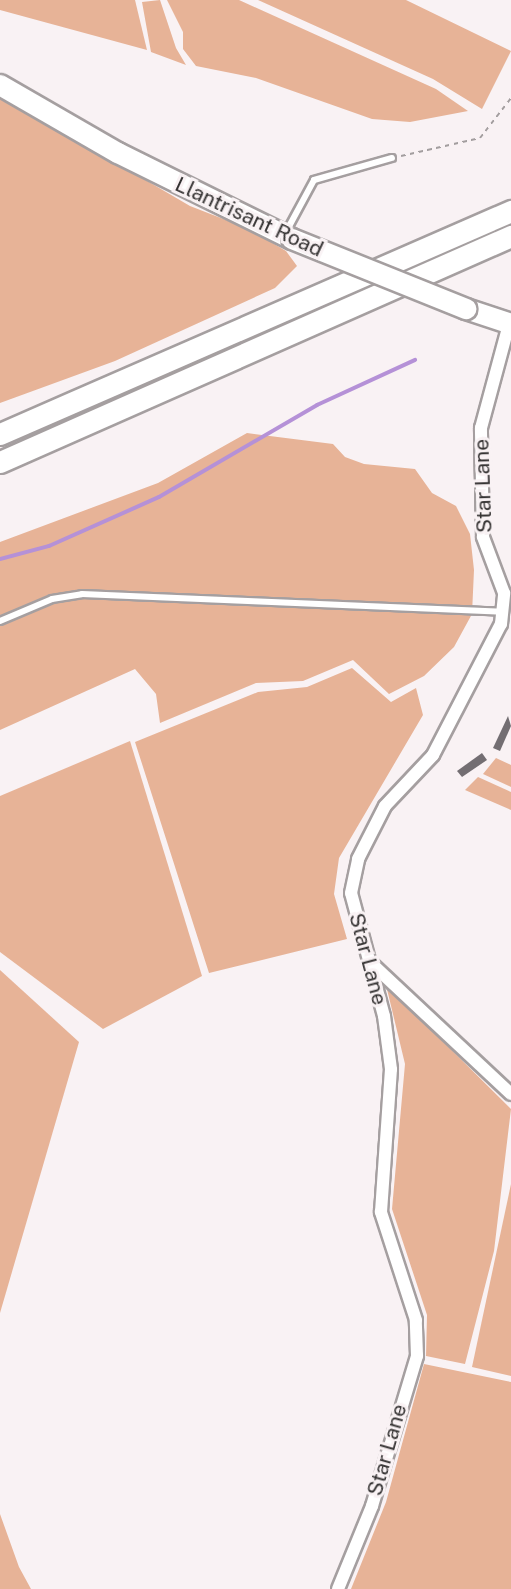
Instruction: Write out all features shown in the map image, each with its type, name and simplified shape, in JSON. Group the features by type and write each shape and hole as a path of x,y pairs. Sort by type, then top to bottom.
{"highway":[{"path":"0,434 511,211"},
{"path":"0,462 511,236"}],"main road":[{"name":"Llantrisant Road","path":"0,85 118,153 288,237 466,309 510,324"}],"street":[{"name":"Star Lane","path":"338,1589 372,1506 417,1356 416,1320 381,1212 391,1069 372,964 351,893 358,859 385,806 433,755 494,643 503,612 508,593 483,537 481,428 510,324"},
{"path":"372,964 511,1094"}],"lane":[{"path":"288,237 314,180 392,158"},
{"path":"0,621 52,599 82,594 503,612"}],"path":[{"path":"392,158 480,138 511,98"}],"shaded area":[{"path":"0,0 135,0 147,50 0,10"},
{"path":"160,0 176,48 186,65 151,52 142,2"},
{"path":"167,0 239,0 436,89 468,111 410,122 372,119 256,78 196,66 183,49 183,32"},
{"path":"258,0 406,0 511,51 482,109 433,79"},
{"path":"0,95 190,206 249,229 286,251 297,266 275,288 115,361 0,403"},
{"path":"247,433 333,444 345,457 364,464 415,469 432,493 456,506 470,534 474,570 472,614 454,647 424,676 389,694 353,660 303,681 256,683 160,723 156,694 135,669 0,730 0,542 158,483"},
{"path":"352,668 391,702 416,688 423,715 339,858 334,894 347,939 209,973 135,742 258,692 307,687"},
{"path":"130,741 202,976 103,1029 0,952 0,796"},
{"path":"496,758 511,765 511,787 483,774"},
{"path":"478,777 511,792 511,810 465,790"},
{"path":"0,970 79,1042 0,1313"},
{"path":"386,985 511,1109 494,1251 465,1364 426,1356 427,1315 392,1209 405,1064"},
{"path":"511,1184 511,1376 472,1367"},
{"path":"424,1364 511,1382 511,1589 351,1589 386,1502"},
{"path":"0,1514 19,1567 31,1589 0,1589"}],"building":[{"path":"508,716 511,726 500,751 493,748"},
{"path":"482,753 487,760 462,777 457,771"}],"waterway":[{"path":"0,559 49,546 159,497 317,405 415,360"}]}
